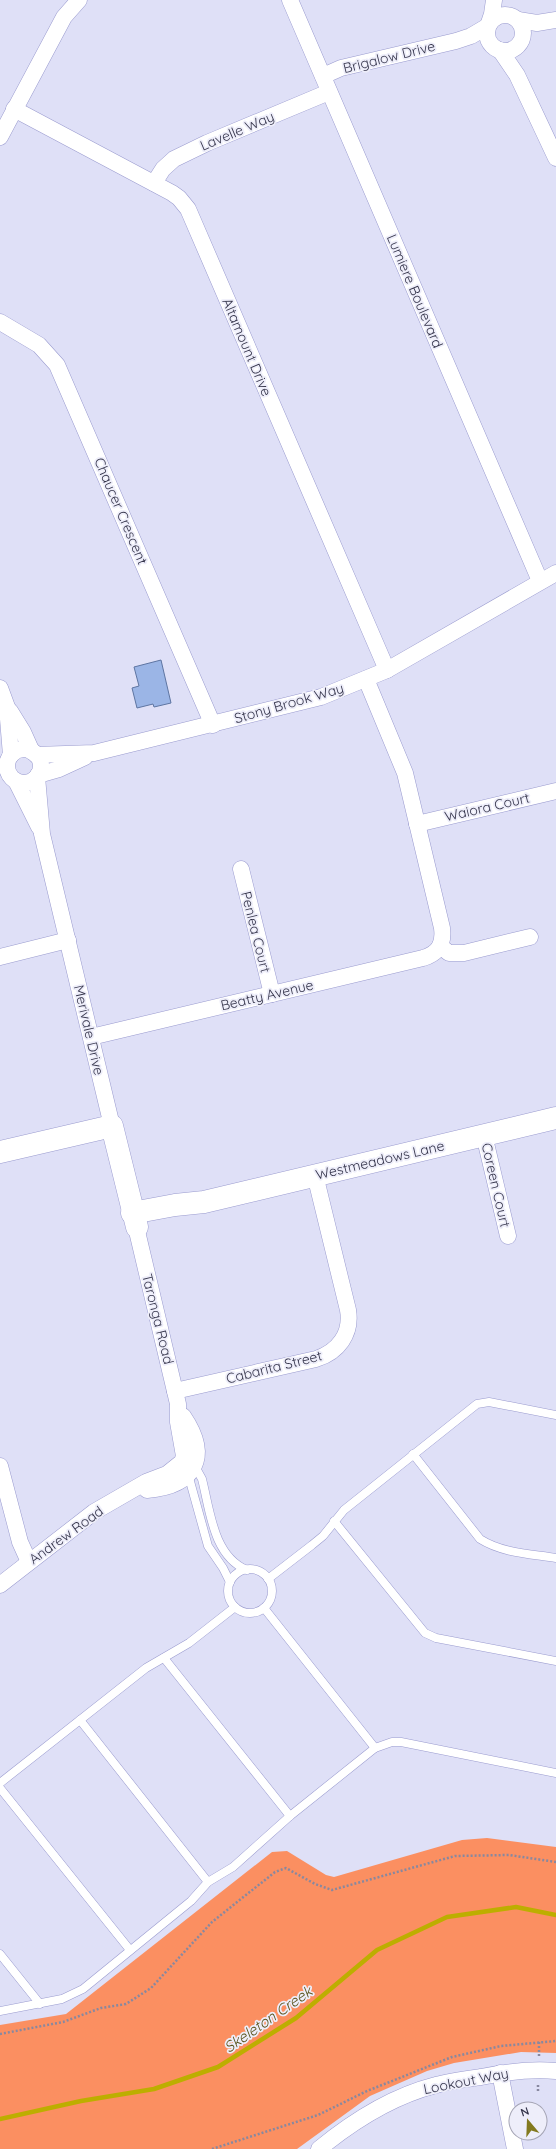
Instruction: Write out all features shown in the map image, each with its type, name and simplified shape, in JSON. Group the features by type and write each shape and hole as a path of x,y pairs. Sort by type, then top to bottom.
{"street":[{"path":"0,136 64,17 79,0"},
{"name":"Lumiere Boulevard","path":"290,0 540,581"},
{"path":"494,0 492,14 488,24 487,37 518,75 556,158"},
{"path":"499,0 523,28 515,56 518,75"},
{"path":"488,24 500,15 531,22 552,21"},
{"path":"496,48 509,51 552,21"},
{"name":"Brigalow Drive","path":"323,76 341,68 472,36 488,24"},
{"name":"Brigalow Drive","path":"456,41 473,40 496,48"},
{"name":"Lavelle Way","path":"154,183 163,169 174,159 207,143 329,92"},
{"name":"Altamount Drive","path":"14,109 154,183 179,198 188,209 387,670"},
{"name":"Chaucer Crescent","path":"0,322 39,345 57,365 213,725"},
{"name":"Stony Brook Way","path":"38,776 59,769 94,753 213,725 321,697 387,670 556,573"},
{"path":"366,679 402,766 442,928 443,936 440,946 449,953 464,953 530,937"},
{"path":"0,688 7,707 23,732 40,764 38,776 26,783 9,780 7,768 7,707"},
{"path":"7,758 22,750 34,753"},
{"name":"Stony Brook Way","path":"34,753 94,753"},
{"name":"Merivale Drive","path":"38,776 42,834 134,1220"},
{"name":"Merivale Drive","path":"9,780 42,834"},
{"name":"Waiora Court","path":"417,824 556,791"},
{"name":"Penlea Court","path":"241,869 272,994"},
{"path":"0,957 68,940"},
{"name":"Beatty Avenue","path":"91,1037 423,958 435,953 440,946"},
{"name":"Westmeadows Lane","path":"134,1220 175,1205 204,1202 556,1118"},
{"path":"0,1152 112,1126"},
{"name":"Coreen Court","path":"484,1135 508,1236"},
{"name":"Cabarita Street","path":"175,1391 316,1359 331,1352 344,1337 348,1325 348,1310 316,1175"},
{"name":"Taronga Road","path":"134,1220 175,1391 179,1412 178,1422 188,1468"},
{"path":"0,1466 20,1542 29,1562"},
{"name":"Andrew Road","path":"0,1585 94,1512 136,1490 146,1482 173,1471 188,1468"},
{"name":"Lookout Way","path":"319,2149 336,2135 401,2097 436,2085 500,2073 539,2070 556,2071"},
{"path":"500,2073 515,2149"}],"lane":[{"path":"268,1579 312,1546 323,1536 344,1510 470,1409 482,1402 497,1403 556,1415"},
{"path":"413,1454 480,1540 487,1544 510,1550 556,1558"},
{"name":"Taronga Road","path":"188,1468 202,1479 217,1539 222,1548 239,1566 247,1570"},
{"name":"Taronga Road","path":"188,1468 208,1546 223,1568 230,1582"},
{"path":"334,1521 425,1633 436,1638 556,1661"},
{"path":"247,1570 259,1572 268,1579 271,1594 264,1608 249,1613 235,1607 228,1596 230,1582 239,1572 247,1570"},
{"path":"0,1783 146,1668 189,1643 235,1607"},
{"path":"264,1608 375,1748"},
{"path":"164,1658 290,1816"},
{"path":"80,1720 208,1882"},
{"path":"0,2011 62,1999 84,1989 191,1901 208,1882 233,1867 290,1816 375,1748 392,1742 401,1742 556,1773"},
{"path":"0,1788 130,1950"},
{"path":"0,1954 40,2004"}],"path":[{"path":"0,2034 63,2022 101,2008 126,2004 150,1988 212,1922 275,1872 286,1868 315,1884 332,1890 455,1856 509,1855 556,1862"},
{"path":"539,2042 556,2042"},
{"path":"212,2149 228,2143"}],"shaded area":[{"path":"487,1838 556,1847 556,2053 521,2052 454,2063 427,2071 370,2096 297,2149 0,2149 0,2025 66,2014 272,1852 287,1851 326,1875 334,1877 462,1840"}],"building":[{"path":"161,660 171,703 154,707 153,704 137,708 132,688 139,686 134,667"}],"waterway":[{"name":"Skeleton Creek","path":"0,2119 81,2101 154,2089 218,2067 296,2018 377,1950 447,1917 516,1907 556,1915"}]}
